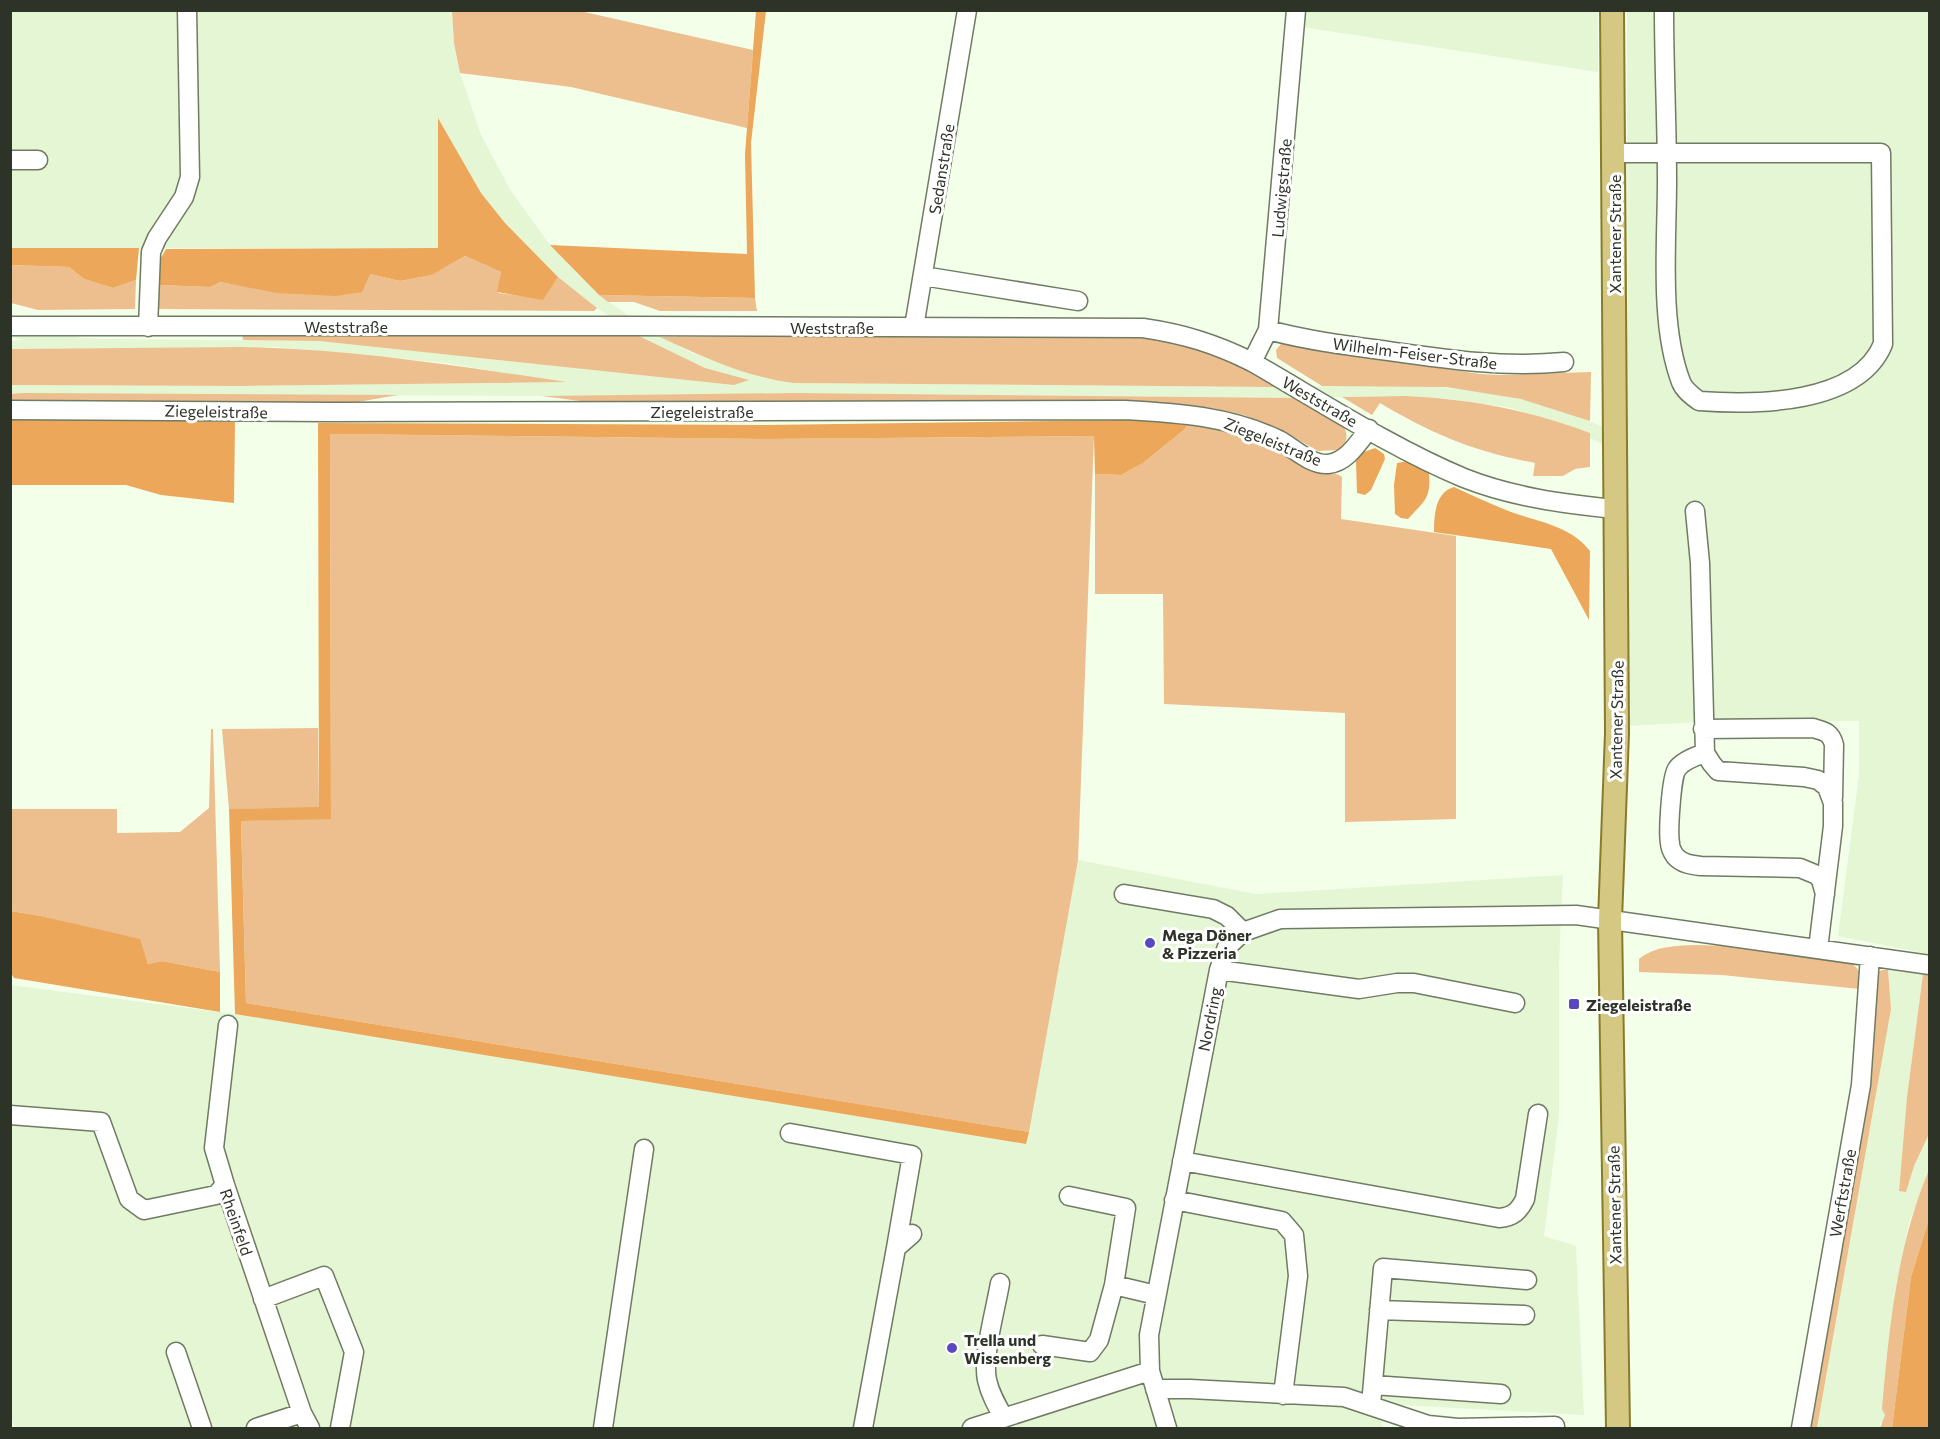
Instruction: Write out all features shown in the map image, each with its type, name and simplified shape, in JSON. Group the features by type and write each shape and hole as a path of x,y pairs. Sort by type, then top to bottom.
{"main road":[{"name":"Xantener Straße","path":"1612,10 1617,733 1610,920 1618,1428"}],"street":[{"path":"148,327 151,252 183,197 190,177 187,10"},
{"name":"Sedanstraße","path":"914,327 967,10"},
{"name":"Ludwigstraße","path":"1252,362 1268,330 1296,10"},
{"path":"1613,153 1667,153 1881,153 1883,344 1879,355 1852,378 1818,394 1783,401 1699,402 1682,384 1672,348 1667,304 1667,153 1664,10"},
{"path":"10,160 38,160"},
{"path":"923,276 1078,301"},
{"name":"Weststraße","path":"10,326 1143,328 1195,338 1252,362 1369,429 1465,478 1493,488 1560,503 1615,509"},
{"name":"Wilhelm-Feiser-Straße","path":"1268,330 1299,338 1485,364 1525,366 1564,362"},
{"name":"Ziegeleistraße","path":"10,410 343,412 1125,410 1214,418 1278,440 1316,463 1327,464 1345,457 1369,429"},
{"path":"1695,511 1700,563 1705,753 1718,771 1818,780 1827,787 1833,803"},
{"path":"1703,729 1813,728 1827,731 1833,738 1833,826 1818,949"},
{"path":"1705,753 1676,769 1669,833 1670,846 1676,857 1694,865 1800,868 1811,871 1821,880 1825,894"},
{"path":"1124,894 1214,909 1227,916 1243,932 1280,919 1576,915 1929,964"},
{"name":"Nordring","path":"1167,1428 1150,1371 1149,1335 1219,970 1227,947 1243,932"},
{"name":"Werftstraße","path":"1801,1428 1861,1085 1870,956"},
{"path":"1219,970 1359,988 1414,983 1515,1003"},
{"name":"Rheinfeld","path":"228,1025 214,1148 306,1421 256,1428"},
{"path":"1182,1161 1508,1218 1520,1208 1525,1199 1538,1114"},
{"path":"10,1115 101,1122 129,1199 144,1210 216,1194 225,1185"},
{"path":"790,1133 912,1155 863,1428"},
{"path":"603,1428 644,1149"},
{"path":"1042,1345 1089,1352 1099,1340 1114,1285 1126,1208 1069,1196"},
{"path":"1174,1200 1282,1221 1294,1235 1298,1276 1283,1395"},
{"path":"896,1248 912,1234"},
{"path":"1371,1405 1383,1268 1527,1280"},
{"path":"263,1299 324,1276 354,1352 340,1428"},
{"path":"1000,1283 986,1361 986,1379 1004,1418"},
{"path":"1114,1285 1156,1295"},
{"path":"1379,1311 1525,1315"},
{"path":"176,1352 202,1428"},
{"path":"972,1428 1150,1371"},
{"path":"1373,1385 1501,1394"},
{"path":"1155,1389 1344,1397 1428,1425 1458,1428 1555,1425 1555,1428"}],"shaded area":[{"path":"10,11 452,11 454,43 460,73 481,135 511,191 550,245 599,295 652,332 690,352 759,377 793,383 1277,387 1424,385 1521,399 1569,413 1628,437 1627,11 1929,11 1929,954 1838,936 1859,775 1859,721 1713,721 1629,726 1628,456 1590,438 1590,433 1511,408 1443,398 1376,396 1297,398 795,393 568,396 11,394 11,385 243,386 561,382 445,363 276,347 11,349 11,341 24,340 11,337 11,326 83,338 319,341 734,385 748,380 705,368 639,336 597,308 558,277 505,223 481,193 439,120 438,248 11,248"},
{"path":"452,11 580,11 753,50 747,128 571,87 460,73 454,43"},
{"path":"756,11 766,11 751,143 755,298 599,295 550,245 747,254 745,154"},
{"path":"1296,11 1598,11 1598,72 1295,26"},
{"path":"438,118 481,193 505,223 558,277 543,300 497,292 501,272 465,256 432,275 400,281 370,274 362,292 336,296 277,293 220,282 210,287 159,285 158,263 166,249 438,248"},
{"path":"11,248 139,248 136,280 113,288 84,279 69,267 11,265"},
{"path":"465,256 501,272 498,293 543,299 558,277 597,308 594,311 159,309 159,285 210,287 219,282 243,286 370,274 400,281 432,275"},
{"path":"11,265 69,267 84,279 113,288 136,280 135,309 38,310 11,303"},
{"path":"599,295 755,298 757,311 660,311 634,302 608,302"},
{"path":"242,334 639,336 705,368 749,380 734,385 319,341 243,340"},
{"path":"1127,335 1169,340 1224,358 1277,387 793,383 742,371 660,337"},
{"path":"1281,344 1480,374 1591,372 1590,421 1521,399 1446,387 1322,386 1277,358 1276,350"},
{"path":"243,347 364,355 445,364 566,382 243,386 11,385 11,349"},
{"path":"795,393 1297,398 1341,423 1346,437 1340,450 1318,451 1288,434 1244,415 1213,408 1124,401 619,406 542,396"},
{"path":"10,394 398,395 340,405 11,400"},
{"path":"1406,396 1500,407 1545,418 1590,433 1590,467 1575,469 1563,476 1533,476 1535,463 1513,459 1454,440 1380,403 1372,415 1342,397"},
{"path":"66,416 235,422 234,503 161,495 126,485 11,485 10,418"},
{"path":"1188,421 1254,438 1275,448 1307,469 1334,473 1342,477 1341,519 1456,536 1456,819 1345,822 1345,713 1164,704 1163,594 1095,594 1095,474 1121,475 1143,463 1185,429"},
{"path":"1188,421 1185,429 1143,463 1121,475 1095,474 1094,436 767,439 330,434 331,819 241,821 246,1003 1029,1132 1026,1144 235,1014 229,809 319,807 318,423 766,425"},
{"path":"330,434 767,439 1094,436 1078,860 1029,1132 246,1003 241,821 331,818"},
{"path":"1375,448 1384,454 1385,459 1371,490 1365,495 1357,493 1356,462 1361,453"},
{"path":"1408,461 1429,473 1429,488 1426,499 1408,519 1395,514 1394,485 1397,463"},
{"path":"1454,487 1511,512 1564,530 1582,543 1590,551 1589,620 1551,549 1434,532 1435,512 1439,499"},
{"path":"318,728 319,808 229,809 222,729"},
{"path":"211,729 213,729 220,972 162,961 148,964 145,956 77,925 11,911 11,809 117,809 117,833 180,832 209,808"},
{"path":"1078,860 1256,894 1563,875 1559,963 1559,1116 1544,1236 1576,1246 1584,1415 1380,1404 1382,1428 15,1428 10,1415 10,985 235,1014 1026,1144"},
{"path":"11,911 140,939 148,964 162,961 220,972 220,1012 14,978 11,973"},
{"path":"1694,945 1736,946 1846,961 1859,972 1860,989 1722,975 1639,972 1639,959 1652,951"},
{"path":"1888,970 1923,974 1907,1097 1899,1191 1906,1192 1914,1166 1929,1134 1929,1170 1909,1223 1895,1292 1886,1360 1884,1421 1880,1423 1880,1428 1817,1428 1891,1009"},
{"path":"1888,970 1891,1009 1817,1428 1809,1428 1878,972"},
{"path":"1923,974 1930,975 1929,1134 1914,1166 1906,1192 1899,1191 1907,1097"},
{"path":"1929,1170 1929,1219 1911,1277 1892,1428 1880,1428 1885,1415 1882,1409 1896,1287 1909,1228"},
{"path":"1929,1219 1929,1428 1892,1428 1911,1277"}],"place":[{"name":"Mega Döner & Pizzeria","path":"1150,943"},
{"name":"Ziegeleistraße","path":"1574,1004"},
{"name":"Trella und Wissenberg","path":"952,1348"}]}
